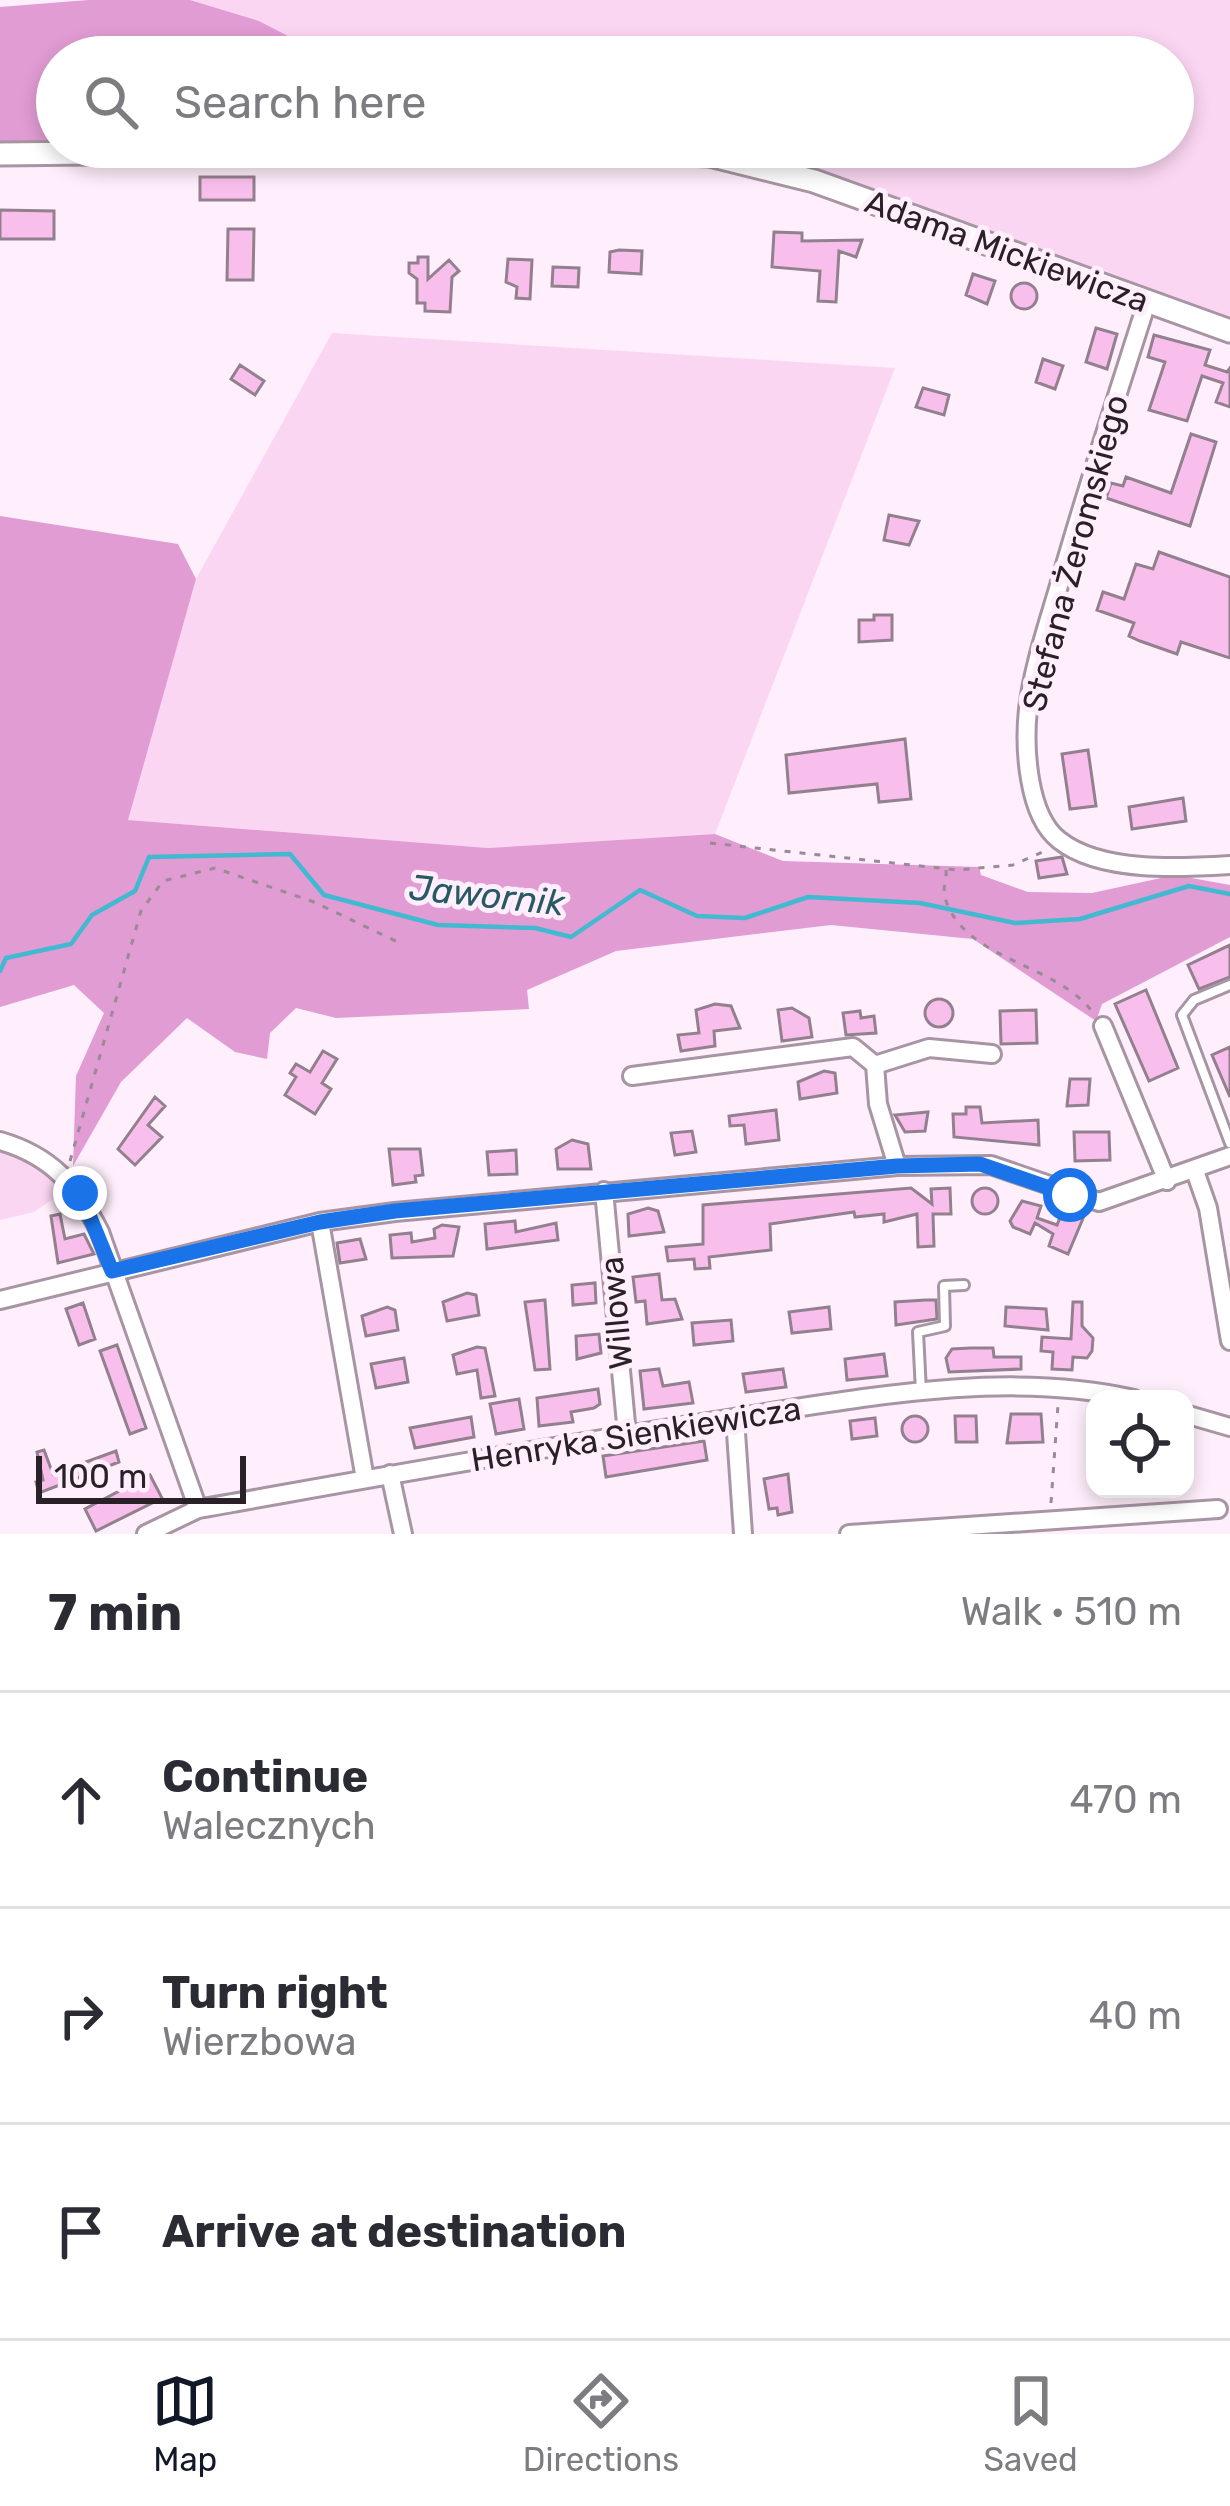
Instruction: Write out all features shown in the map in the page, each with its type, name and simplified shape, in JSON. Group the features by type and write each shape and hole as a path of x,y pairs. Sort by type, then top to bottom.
{"street":[{"name":"Adama Mickiewicza","path":"0,154 36,154"},
{"name":"Adama Mickiewicza","path":"762,168 814,182 1230,331"},
{"name":"Stefana Żeromskiego","path":"1064,842 1043,819 1033,789 1028,710 1086,490 1147,302"},
{"path":"1064,842 1102,858 1230,865"},
{"path":"1103,1026 1167,1181"},
{"path":"632,1076 853,1047 875,1065 878,1104 897,1166"},
{"path":"875,1065 929,1048 992,1054"},
{"path":"0,1141 21,1147 64,1173 100,1232 198,1509"},
{"path":"0,1300 320,1222 897,1166 991,1165 1099,1202 1230,1156"},
{"path":"1195,1171 1208,1208 1230,1341"},
{"name":"Willowa","path":"604,1191 628,1434"},
{"path":"320,1222 365,1479"},
{"name":"Henryka Sienkiewicza","path":"146,1534 198,1509 628,1434 921,1393 1086,1393"},
{"path":"1194,1417 1230,1427"},
{"path":"735,1418 743,1534"},
{"path":"390,1474 403,1534"},
{"path":"849,1534 1050,1516 1218,1508"},
{"path":"1050,1516 1060,1534"}],"lane":[{"path":"1230,985 1194,1000 1182,1015 1230,1143"},
{"path":"921,1393 918,1332 946,1326 944,1286 964,1285"}],"path":[{"path":"710,843 945,868 1013,865 1064,842"},
{"path":"64,1173 80,1140 141,910 163,881 215,868 314,902 402,944"},
{"path":"945,868 946,900 970,937 1062,983 1083,999 1103,1026"},
{"path":"1050,1516 1060,1390"}],"shaded area":[{"path":"88,0 190,0 259,21 288,36 36,36 36,142 0,142 0,7"},
{"path":"190,0 1230,0 1230,320 795,168 1194,168 1194,36 288,36 259,21"},
{"path":"332,333 895,368 715,834 488,848 127,820 196,579"},
{"path":"0,516 178,544 196,579 128,820 488,848 715,834 783,861 979,867 981,875 1028,892 1092,893 1175,875 1230,885 1230,937 1102,1004 1096,1021 973,939 831,925 616,951 527,990 529,1009 336,1018 296,1008 270,1033 267,1059 235,1052 187,1018 121,1082 73,1166 76,1076 104,1013 74,985 0,1007"},
{"path":"0,1150 22,1155 68,1189 34,1212 0,1220"}],"building":[{"path":"200,177 254,177 254,200 200,200"},
{"path":"0,210 54,211 54,239 0,239"},
{"path":"228,229 254,229 253,280 227,280"},
{"path":"774,232 802,233 802,241 862,240 856,257 839,251 836,302 818,301 820,271 772,267"},
{"path":"642,251 641,274 609,272 610,252"},
{"path":"418,257 428,257 428,279 449,260 459,271 452,277 450,312 425,311 425,303 417,303 417,279 409,273 409,263 418,263"},
{"path":"508,259 532,260 530,299 516,298 517,287 506,282"},
{"path":"553,267 579,268 578,287 552,286"},
{"path":"973,274 995,281 987,304 966,295"},
{"path":"1024,283 1037,296 1024,309 1011,296"},
{"path":"1096,328 1117,334 1107,369 1086,362"},
{"path":"1154,335 1210,350 1205,365 1227,372 1230,368 1230,407 1216,402 1223,383 1202,376 1187,421 1149,410 1165,362 1148,357"},
{"path":"1043,359 1063,366 1055,389 1036,382"},
{"path":"240,365 264,381 255,395 231,379"},
{"path":"923,388 949,395 944,415 916,407"},
{"path":"1191,434 1216,442 1190,526 1106,498 1111,483 1123,486 1126,477 1171,493"},
{"path":"889,515 919,521 909,545 884,540"},
{"path":"1159,552 1230,577 1230,658 1181,642 1177,654 1140,641 1129,636 1134,623 1097,610 1103,592 1124,599 1136,564 1153,569"},
{"path":"874,615 892,615 892,640 859,642 859,620 874,620"},
{"path":"905,739 911,799 879,802 877,784 789,793 786,755"},
{"path":"1088,750 1096,806 1070,809 1062,754"},
{"path":"1183,798 1186,821 1132,829 1129,807"},
{"path":"1062,857 1067,874 1039,878 1036,861"},
{"path":"1230,945 1230,977 1199,989 1188,965"},
{"path":"1146,990 1178,1068 1149,1081 1115,1004"},
{"path":"939,999 949,1003 953,1013 949,1023 939,1027 929,1023 925,1013 929,1003"},
{"path":"715,1004 731,1006 740,1028 714,1031 715,1046 681,1051 678,1035 699,1033 696,1010"},
{"path":"792,1008 809,1018 812,1037 782,1041 778,1010"},
{"path":"1036,1010 1037,1043 1001,1044 1000,1011"},
{"path":"860,1011 861,1018 874,1016 876,1033 846,1035 843,1013"},
{"path":"1230,1047 1230,1097 1212,1055"},
{"path":"323,1051 337,1059 322,1083 331,1089 315,1114 285,1095 296,1077 290,1073 296,1064 310,1072"},
{"path":"824,1071 835,1073 837,1093 800,1099 798,1082"},
{"path":"1070,1079 1090,1079 1088,1105 1067,1106"},
{"path":"155,1097 165,1106 148,1125 162,1137 135,1165 118,1149"},
{"path":"966,1107 980,1107 982,1123 1038,1120 1039,1145 954,1137 953,1114 966,1114"},
{"path":"776,1110 779,1140 746,1144 744,1125 730,1126 729,1116"},
{"path":"928,1112 925,1131 905,1132 895,1115"},
{"path":"692,1131 696,1152 675,1155 671,1133"},
{"path":"1074,1132 1109,1132 1110,1160 1075,1161"},
{"path":"572,1140 588,1144 591,1169 558,1169 556,1149"},
{"path":"389,1149 420,1149 423,1175 415,1176 416,1182 393,1185"},
{"path":"516,1150 517,1174 489,1175 487,1152"},
{"path":"911,1188 932,1204 931,1189 950,1188 951,1214 933,1214 934,1246 918,1247 917,1214 884,1222 884,1214 855,1217 854,1212 770,1224 771,1250 709,1257 710,1268 695,1269 694,1259 668,1261 666,1247 703,1244 703,1205"},
{"path":"985,1188 998,1201 985,1214 972,1201"},
{"path":"1022,1201 1041,1206 1037,1218 1057,1225 1061,1215 1074,1220 1084,1216 1068,1254 1049,1246 1053,1234 1035,1223 1030,1234 1013,1227 1010,1221"},
{"path":"648,1208 658,1211 664,1232 629,1236 628,1214"},
{"path":"60,1214 65,1239 84,1234 94,1254 58,1263 51,1216"},
{"path":"515,1221 516,1232 556,1223 558,1240 487,1249 485,1224"},
{"path":"459,1227 453,1256 392,1258 390,1235 411,1233 412,1242 435,1238 434,1229"},
{"path":"360,1239 366,1259 340,1263 337,1243"},
{"path":"659,1274 662,1300 675,1299 682,1319 647,1324 645,1301 636,1302 633,1277"},
{"path":"595,1283 596,1303 573,1305 572,1285"},
{"path":"467,1293 476,1295 479,1315 447,1321 443,1302"},
{"path":"545,1300 550,1369 535,1370 525,1302"},
{"path":"936,1300 937,1319 896,1325 895,1302"},
{"path":"1073,1302 1082,1302 1082,1326 1093,1338 1092,1351 1087,1358 1073,1357 1072,1370 1052,1369 1053,1352 1041,1351 1042,1337 1071,1339"},
{"path":"83,1303 95,1339 79,1345 66,1309"},
{"path":"387,1307 395,1310 398,1330 366,1336 362,1316"},
{"path":"829,1307 831,1329 792,1333 789,1312"},
{"path":"1006,1307 1046,1309 1048,1330 1005,1326"},
{"path":"731,1320 733,1341 694,1345 692,1323"},
{"path":"599,1334 601,1353 577,1359 576,1336"},
{"path":"117,1345 146,1428 130,1434 100,1351"},
{"path":"485,1348 495,1396 481,1398 477,1370 457,1374 453,1355"},
{"path":"993,1348 994,1357 1021,1357 1021,1369 949,1372 946,1358 952,1349"},
{"path":"884,1354 887,1376 847,1380 845,1359"},
{"path":"404,1358 408,1382 376,1388 371,1364"},
{"path":"659,1369 663,1386 689,1382 693,1403 644,1409 640,1371"},
{"path":"783,1369 786,1387 746,1392 743,1374"},
{"path":"598,1389 600,1404 571,1412 573,1422 539,1426 537,1398"},
{"path":"519,1399 524,1429 496,1434 490,1404"},
{"path":"1011,1414 1041,1414 1043,1442 1007,1443"},
{"path":"915,1416 928,1429 915,1442 902,1429"},
{"path":"955,1416 976,1416 977,1442 956,1442"},
{"path":"471,1417 474,1437 415,1448 410,1428"},
{"path":"875,1418 877,1436 852,1439 850,1421"},
{"path":"704,1441 707,1460 606,1477 603,1456"},
{"path":"44,1450 53,1474 116,1451 119,1462 39,1493 36,1482 43,1480 37,1452"},
{"path":"788,1474 792,1512 778,1515 777,1508 769,1509 764,1479"},
{"path":"150,1475 162,1498 96,1531 85,1509"}],"waterway":[{"name":"Jawornik","path":"0,971 6,958 71,944 92,915 135,891 149,857 290,854 324,895 438,925 535,928 571,937 640,890 697,916 745,918 808,897 920,903 1015,923 1080,919 1189,886 1230,894"}],"route":[{"path":"80,1193 100,1232 112,1271 320,1222 395,1211 897,1166 991,1165 1070,1195"}]}
